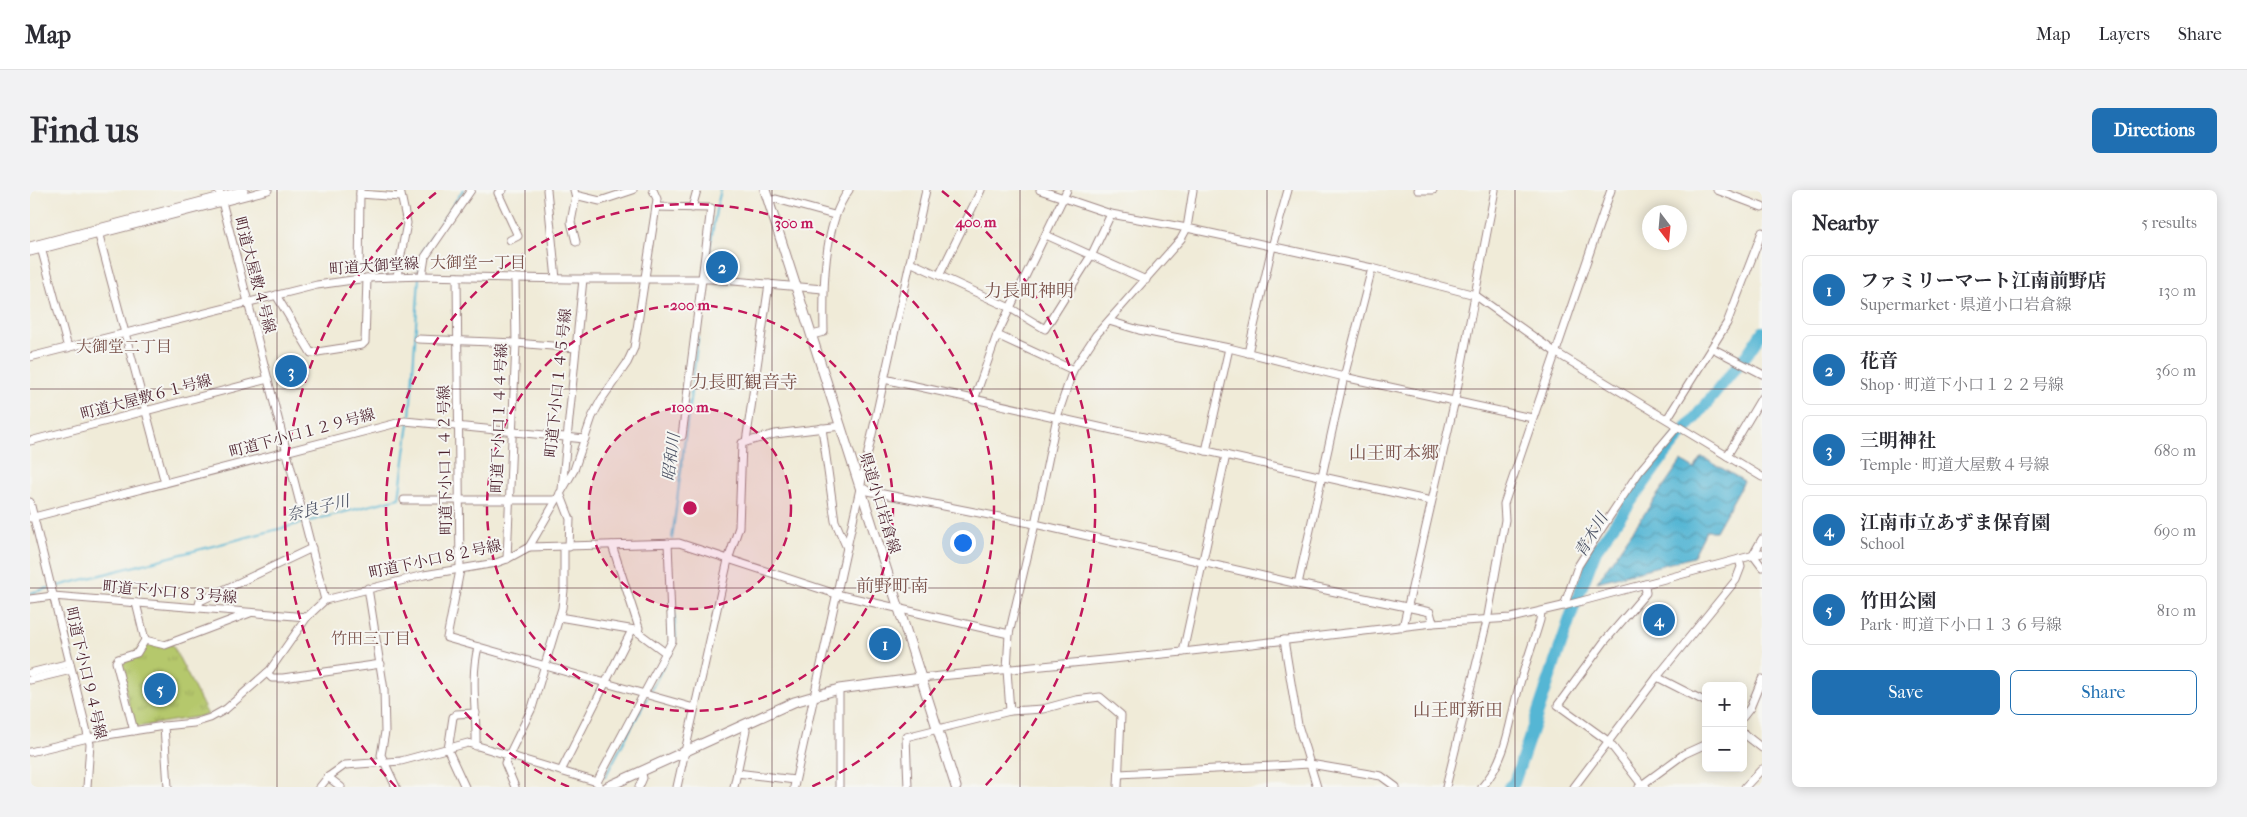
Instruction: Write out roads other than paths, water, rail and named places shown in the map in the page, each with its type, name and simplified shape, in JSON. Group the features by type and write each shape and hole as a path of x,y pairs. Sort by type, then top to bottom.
{"main road":[{"name":"県道小口岩倉線","path":"765,190 956,787"},
{"path":"608,787 743,724 814,695 839,689 921,678"}],"street":[{"path":"30,252 41,246 244,190"},
{"path":"221,196 268,190"},
{"path":"422,276 424,257 471,190"},
{"path":"503,190 498,193 518,236 510,240"},
{"path":"547,190 556,279"},
{"path":"576,242 571,222 575,193 600,201 613,193 633,190"},
{"path":"653,190 657,199 634,348 627,363 601,400 592,417 574,470 529,547 679,544 836,594 1009,634"},
{"path":"692,208 697,190"},
{"path":"812,335 824,332 823,289 834,215 849,190"},
{"path":"737,773 794,784 926,190"},
{"path":"940,274 981,190"},
{"path":"1040,190 1111,214 1187,228 1372,268 1475,295 1555,352 1762,477"},
{"path":"974,400 997,334 1067,190"},
{"path":"1010,711 1007,670 1009,634 1035,524 1057,417 1073,370 1096,335 1182,239 1187,228 1193,190"},
{"path":"1248,353 1272,247 1288,190"},
{"path":"1418,190 1433,190"},
{"path":"1403,627 1455,400 1495,190"},
{"path":"1446,787 1487,621 1505,520 1504,504 1611,190"},
{"path":"1717,190 1762,207"},
{"path":"359,279 360,192 400,194 406,223 396,276"},
{"name":"町道大屋敷４号線","path":"221,196 325,600"},
{"path":"769,202 776,199 834,215"},
{"path":"656,207 712,208 701,279 682,436"},
{"path":"910,262 940,274 1010,308 1045,329 1092,254 1111,214"},
{"path":"98,231 165,483"},
{"path":"1667,419 1727,324 1762,232"},
{"path":"1046,235 1092,254 1146,280"},
{"path":"30,246 41,246"},
{"path":"41,246 68,348"},
{"path":"1298,584 1344,377 1372,268"},
{"name":"町道大御堂線","path":"30,357 323,284 368,278 422,276 556,279 701,279 823,289"},
{"name":"町道下小口１４２号線","path":"457,277 460,570 448,638 694,708"},
{"path":"276,295 311,353 362,345 365,342 368,278"},
{"name":"町道下小口１４４号線","path":"508,559 516,343 516,278"},
{"name":"町道下小口１４５号線","path":"559,494 583,279"},
{"path":"746,442 769,284"},
{"path":"1110,321 1139,330 1229,348 1344,377 1532,418"},
{"path":"997,334 1073,370"},
{"path":"418,339 516,343 576,348"},
{"path":"1206,451 1229,348"},
{"path":"1712,348 1762,374"},
{"path":"884,378 974,400 1431,501"},
{"name":"町道大屋敷６１号線","path":"30,441 268,379"},
{"path":"1727,456 1762,397"},
{"name":"町道下小口１２９号線","path":"32,518 405,421 585,439"},
{"path":"677,787 728,560 739,527 742,443 775,434 841,426"},
{"path":"822,428 835,521 847,548"},
{"path":"1566,606 1578,566 1639,472 1682,429"},
{"path":"1183,652 1226,455"},
{"path":"860,486 868,490 1035,524 1298,584 1408,606 1430,612 1433,623"},
{"path":"404,500 510,499 559,494"},
{"path":"515,787 504,763 532,708 559,617 564,590 566,547 570,519 559,494"},
{"name":"町道下小口９４号線","path":"30,502 32,518 90,744 87,787"},
{"path":"1753,555 1762,539"},
{"path":"320,787 328,777 345,765 401,762 468,743 598,784 666,653 672,634 668,543"},
{"path":"561,771 605,683 635,631 639,628 612,546"},
{"name":"町道下小口８２号線","path":"30,752 88,738 194,723 210,718 240,698 267,673 307,617 325,600 424,575 460,570 508,559 529,547"},
{"path":"198,608 200,601 312,548"},
{"path":"921,678 1183,652 1433,623 1487,621 1566,606 1762,552"},
{"path":"1753,555 1762,567"},
{"path":"1574,787 1656,677 1736,580 1741,567 1739,559"},
{"path":"1646,584 1646,593 1604,642 1558,705 1608,741 1642,786 1684,754 1702,746"},
{"path":"368,588 384,690 385,732 381,755 396,787"},
{"name":"町道下小口８３号線","path":"30,599 53,596 307,617"},
{"path":"134,731 116,662 118,659 137,653 145,640 136,603"},
{"path":"145,640 165,645 253,612"},
{"path":"1482,787 1492,776 1509,737 1520,684 1541,612"},
{"path":"559,617 635,631 666,653"},
{"path":"1284,640 1298,725 1317,787"},
{"path":"476,746 474,676 478,647"},
{"path":"267,673 272,678 283,678 381,664"},
{"path":"30,673 71,666"},
{"path":"30,680 71,666"},
{"path":"1656,677 1702,700"},
{"path":"1747,712 1762,679"},
{"path":"839,689 839,787"},
{"path":"908,787 906,736 1010,711 1043,709 1076,700 1100,697 1122,714 1118,787"},
{"path":"465,787 448,750 453,717 456,714 476,713"},
{"path":"734,787 746,730 743,724"},
{"path":"164,726 168,787"},
{"path":"1747,736 1762,748"},
{"path":"1119,774 1310,764 1381,776 1396,787"},
{"path":"1745,787 1762,769"},
{"path":"639,787 643,778 641,772"},
{"path":"328,777 342,787"}],"water":[{"path":"1702,457 1744,481 1716,531 1706,531 1693,557 1597,582 1681,461 1694,469"}],"waterway":[{"name":"奈良子川","path":"419,273 423,250 463,190"},
{"name":"昭和川","path":"708,259 721,190"},
{"name":"奈良子川","path":"410,418 419,278"},
{"name":"青木川","path":"1509,787 1514,783 1571,615 1596,550 1663,457 1748,353 1762,332"},
{"name":"昭和川","path":"672,539 698,338"},
{"name":"奈良子川","path":"54,587 399,498 409,423"},
{"path":"30,593 49,588"},
{"name":"奈良子川","path":"58,599 74,666"},
{"name":"昭和川","path":"649,694 673,647 676,636 674,610"},
{"name":"奈良子川","path":"54,671 69,667"},
{"name":"昭和川","path":"605,777 647,698"},
{"name":"青木川","path":"1512,787 1514,783"}],"place":[{"name":"花音","path":"722,267"},
{"name":"三明神社","path":"291,371"},
{"name":"江南市立あずま保育園","path":"1659,620"},
{"name":"ファミリーマート江南前野店","path":"885,644"},
{"name":"竹田公園","path":"160,689"}],"district":[{"name":"大御堂一丁目","path":"478,262"},
{"name":"力長町神明","path":"1029,291"},
{"name":"大御堂二丁目","path":"124,346"},
{"name":"力長町観音寺","path":"744,382"},
{"name":"山王町本郷","path":"1394,453"},
{"name":"前野町南","path":"892,586"},
{"name":"竹田三丁目","path":"371,638"},
{"name":"山王町新田","path":"1458,710"}]}
